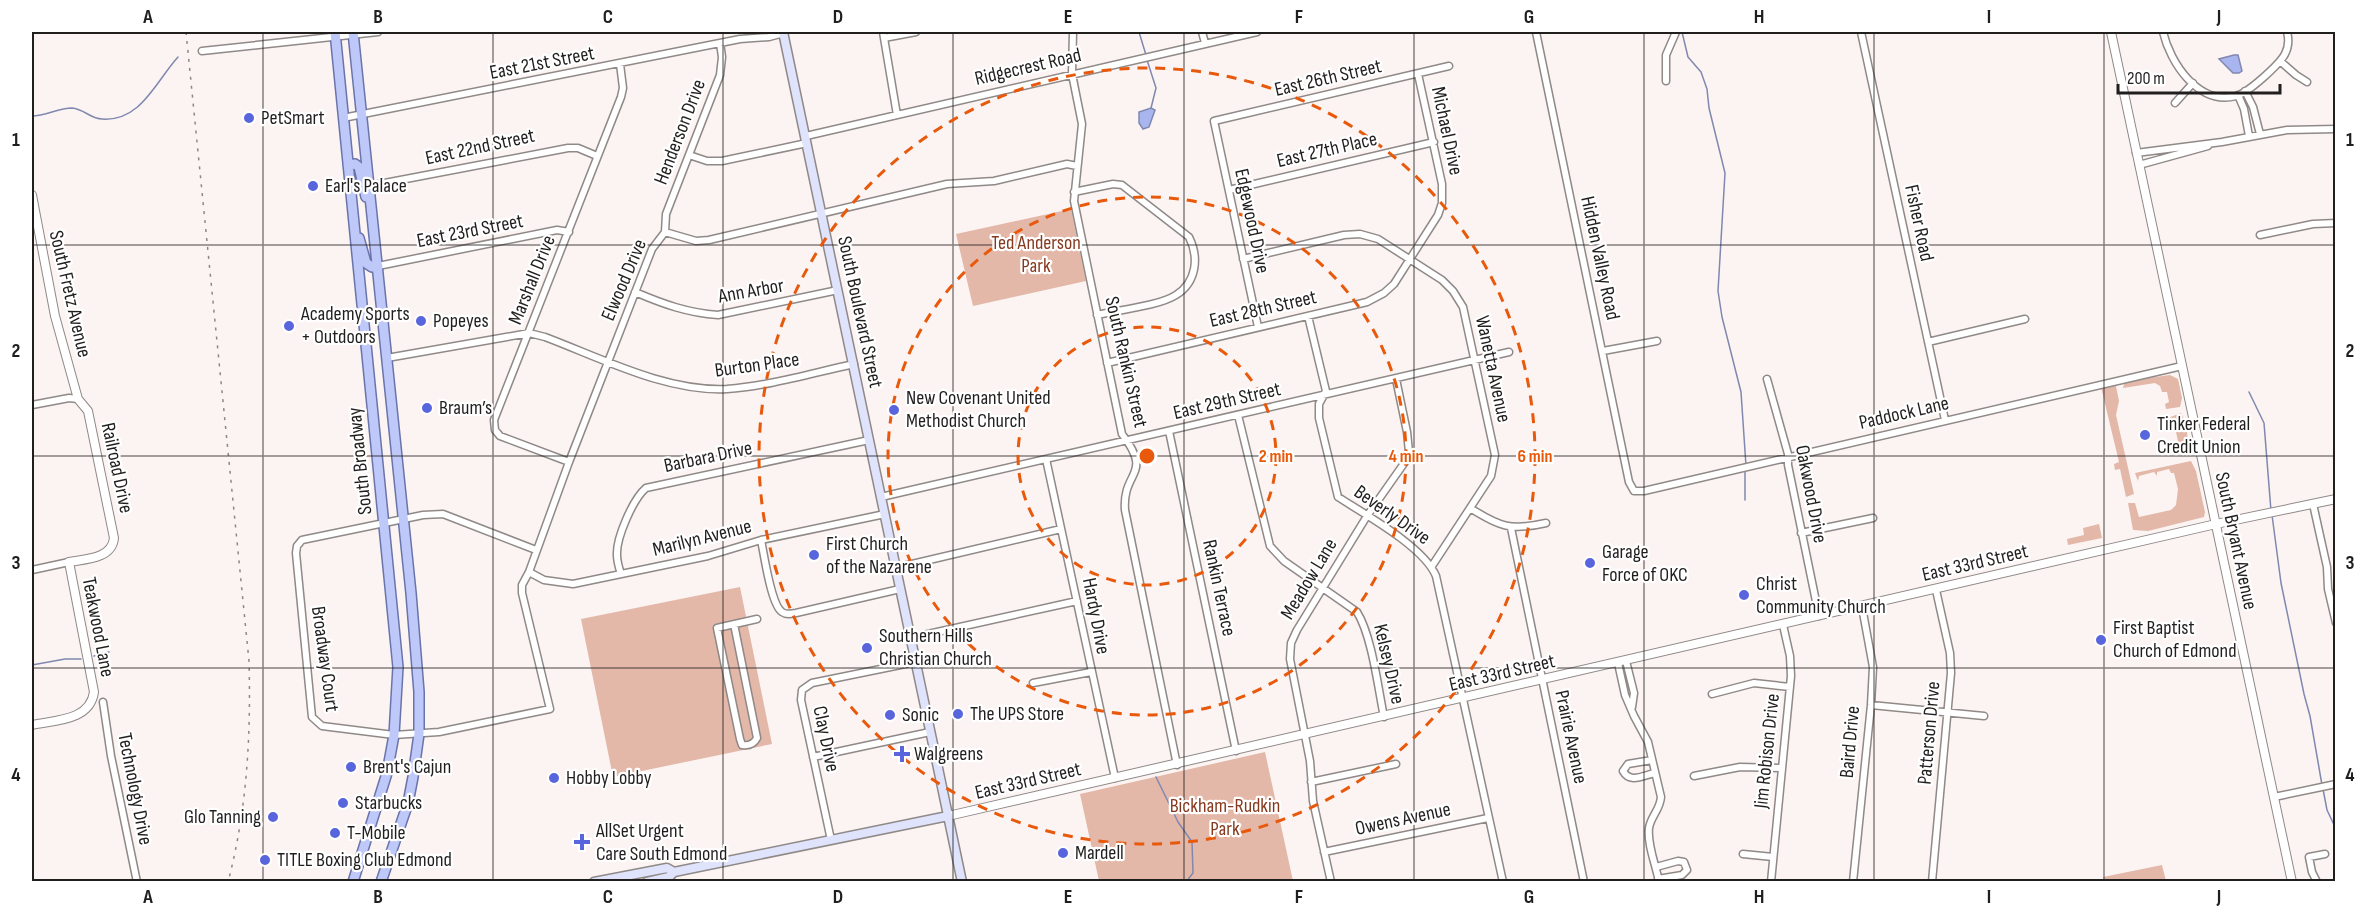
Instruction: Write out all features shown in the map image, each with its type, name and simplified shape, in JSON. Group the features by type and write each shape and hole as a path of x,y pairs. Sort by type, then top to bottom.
{"main road":[{"name":"South Boulevard Street","path":"783,32 962,882"},
{"name":"South Broadway","path":"335,34 398,667 394,735 381,796 353,882"},
{"name":"South Broadway","path":"353,34 418,665 419,734 408,803 381,882"},
{"path":"348,165 355,164 359,167 372,216"},
{"path":"354,224 366,263 372,267 378,266"},
{"path":"368,360 387,358"},
{"name":"East 33rd Street","path":"647,882 669,877 674,872 948,816"},
{"name":"East 33rd Street","path":"594,882 667,868 674,872"}],"street":[{"path":"202,51 335,34 378,32"},
{"name":"East 21st Street","path":"343,118 783,32"},
{"path":"897,115 883,35 916,32"},
{"name":"South Rankin Street","path":"1073,32 1072,74 1082,124 1074,192 1075,208 1122,434 1134,450 1137,463 1136,473 1124,495 1125,510 1177,765"},
{"path":"1202,32 1205,44"},
{"name":"Ridgecrest Road","path":"689,155 706,161 722,161 897,115 1257,32"},
{"name":"Hidden Valley Road","path":"1536,32 1629,482 1634,490"},
{"path":"1666,81 1666,55 1676,32"},
{"name":"Fisher Road","path":"1861,32 1945,420"},
{"name":"South Bryant Avenue","path":"2110,32 2292,882"},
{"path":"2163,32 2172,58 2193,83 2211,94 2227,97 2245,91 2280,61 2288,44 2287,32"},
{"name":"Henderson Drive","path":"665,232 666,214 720,75 722,57 720,43"},
{"path":"2280,61 2307,81"},
{"name":"Marshall Drive","path":"569,462 500,436 495,430 494,420 621,97 623,88 620,64"},
{"name":"East 26th Street","path":"1214,121 1449,66"},
{"name":"Michael Drive","path":"1409,259 1438,215 1442,203 1442,184 1418,74"},
{"path":"2175,102 2193,83"},
{"path":"2245,91 2253,107 2260,134"},
{"path":"2238,95 2244,109 2249,136"},
{"name":"Edgewood Drive","path":"1214,121 1258,327"},
{"path":"2139,165 2249,136 2301,129 2336,129"},
{"name":"East 27th Place","path":"1228,190 1434,142"},
{"path":"2136,153 2222,142"},
{"name":"East 22nd Street","path":"369,186 567,147 578,148 597,156"},
{"name":"Elwood Drive","path":"550,709 522,585 529,572 652,249 665,232 696,241 709,240 947,184 994,181 1067,164 1077,166"},
{"path":"1074,192 1113,184 1122,185 1188,237 1195,249 1197,260 1194,272 1185,287 1176,295 1162,301 1097,315"},
{"name":"South Fretz Avenue","path":"32,195 55,316 78,399"},
{"path":"2260,235 2313,224 2336,223"},
{"name":"East 23rd Street","path":"378,266 557,231 569,232"},
{"name":"Wanetta Avenue","path":"1243,259 1354,233 1378,239 1442,280 1458,298 1467,321 1495,455 1491,476 1432,566"},
{"name":"East 28th Street","path":"1107,363 1376,298 1394,284 1409,259"},
{"name":"Ann Arbor","path":"635,292 673,308 699,314 718,315 838,290"},
{"name":"Beverly Drive","path":"1308,316 1326,391 1319,404 1319,418 1338,497 1410,546 1432,566 1441,593 1503,882"},
{"path":"1928,342 2025,319"},
{"name":"Burton Place","path":"387,358 529,333 648,377 685,386 726,389 854,364"},
{"path":"1603,351 1657,341"},
{"name":"East 29th Street","path":"881,497 1509,352"},
{"name":"Paddock Lane","path":"1634,490 1644,491 2182,366"},
{"name":"Meadow Lane","path":"1330,882 1290,659 1291,643 1323,587 1367,516 1405,462 1409,452 1396,379"},
{"name":"Oakwood Drive","path":"1767,379 1788,457 1819,616"},
{"path":"32,405 69,398 78,399"},
{"name":"Railroad Drive","path":"69,562 104,554 112,547 114,534 88,411 78,399"},
{"name":"Kelsey Drive","path":"1238,415 1270,546 1284,561 1357,612 1363,621 1384,717"},
{"name":"Rankin Terrace","path":"1169,431 1236,751"},
{"name":"Barbara Drive","path":"621,574 616,556 620,536 639,494 646,488 869,440"},
{"name":"Hardy Drive","path":"1046,459 1115,778"},
{"name":"East 33rd Street","path":"948,816 2336,499"},
{"path":"2313,504 2336,623"},
{"path":"1470,508 1492,522 1511,528 1545,523"},
{"path":"404,519 443,514 536,550"},
{"name":"Marilyn Avenue","path":"529,572 544,580 573,584 708,556 761,540 885,514"},
{"path":"1801,533 1873,518"},
{"name":"Broadway Court","path":"404,519 306,538 297,546 312,717 322,726 394,735 419,734 550,709"},
{"name":"Prairie Avenue","path":"1511,528 1584,882"},
{"path":"895,567 1061,530"},
{"path":"761,540 774,599 780,612 785,614 796,614 900,589"},
{"path":"32,570 69,562"},
{"name":"Teakwood Lane","path":"32,725 80,714 87,710 93,698 94,692 69,562"},
{"name":"Patterson Drive","path":"1932,882 1951,663 1936,590"},
{"path":"910,638 1077,601"},
{"name":"Baird Drive","path":"1853,882 1873,667 1862,607"},
{"path":"734,624 757,738 748,745 742,744 740,739 717,628 734,624 757,620"},
{"name":"Jim Robison Drive","path":"1771,882 1790,687 1790,656 1783,625"},
{"name":"Clay Drive","path":"831,840 801,696 805,687 812,683 915,662"},
{"path":"1622,662 1633,690 1632,707"},
{"path":"1622,662 1624,692 1648,742 1655,773 1660,805 1652,820 1649,834 1656,867 1659,880 1682,875 1687,870 1684,862 1678,861 1656,867"},
{"path":"1033,683 1091,672"},
{"path":"1712,694 1754,683 1790,687"},
{"path":"1624,692 1633,690"},
{"name":"Technology Drive","path":"103,702 111,756 137,882"},
{"path":"1871,705 1984,716"},
{"path":"813,757 930,732"},
{"path":"1652,760 1628,764 1623,771 1627,777 1632,779 1655,773"},
{"path":"1311,782 1396,764"},
{"path":"1694,776 1740,767 1782,768"},
{"path":"2274,797 2336,784"},
{"name":"Owens Avenue","path":"1324,852 1488,818"},
{"path":"1743,854 1773,857"},
{"path":"2318,882 2312,872 2309,857 2325,854"}],"green space":[{"name":"Ted Anderson Park","path":"1071,209 1086,281 973,306 956,234"},
{"path":"2170,375 2178,379 2182,398 2180,407 2166,409 2165,404 2169,402 2167,392 2162,392 2160,386 2155,383 2123,388 2125,381"},
{"path":"2114,384 2119,401 2116,415 2134,494 2126,497 2120,469 2115,470 2114,464 2119,462 2101,387"},
{"path":"2181,413 2186,422 2189,452 2177,455 2174,448 2179,446 2173,418 2168,418"},
{"path":"2191,461 2196,471 2205,512 2204,517 2148,531 2133,530 2128,503 2135,503 2139,517 2171,510 2176,505 2178,489 2174,473 2171,473 2169,469 2157,472 2157,476 2154,472 2139,476 2138,481 2135,473"},
{"path":"2099,524 2102,538 2068,545 2067,539 2084,535 2083,528"},
{"path":"740,587 772,744 613,777 581,619"},
{"name":"Bickham-Rudkin Park","path":"1265,752 1293,881 1099,881 1080,794"},
{"path":"2162,865 2166,881 2104,881 2103,877"}],"water":[{"path":"2238,55 2242,71 2239,73 2233,73 2219,59"},
{"path":"1151,108 1155,110 1149,127 1143,129 1139,123 1139,112"}],"waterway":[{"path":"1139,32 1146,55"},
{"path":"1682,32 1688,57 1701,72 1707,89 1709,108 1725,173 1718,291 1722,317 1741,392 1746,466"},
{"path":"32,116 72,108 102,119 127,114 146,98 178,57"},
{"path":"1147,60 1156,88 1151,108"},
{"path":"2249,392 2264,423 2271,511"},
{"path":"1745,470 1745,500"},
{"path":"2272,515 2281,583 2310,716 2322,785"},
{"path":"94,656 109,652"},
{"path":"32,665 65,659 81,659"},
{"path":"1156,777 1178,822 1192,842 1193,873 1186,882"},
{"path":"2323,789 2327,810 2336,829"}],"railway":[{"path":"186,32 249,661 249,717 244,800 228,882"}],"place":[{"name":"PetSmart","path":"249,118"},
{"name":"Earl's Palace","path":"313,186"},
{"name":"Popeyes","path":"421,321"},
{"name":"Academy Sports + Outdoors","path":"289,326"},
{"name":"Braum’s","path":"427,408"},
{"name":"New Covenant United Methodist Church","path":"894,410"},
{"name":"Tinker Federal Credit Union","path":"2145,435"},
{"name":"First Church of the Nazarene","path":"814,555"},
{"name":"Garage Force of OKC","path":"1590,563"},
{"name":"Christ Community Church","path":"1744,595"},
{"name":"First Baptist Church of Edmond","path":"2101,640"},
{"name":"Southern Hills Christian Church","path":"867,648"},
{"name":"The UPS Store","path":"958,714"},
{"name":"Sonic","path":"890,715"},
{"name":"Walgreens","path":"902,754"},
{"name":"Brent's Cajun","path":"351,767"},
{"name":"Hobby Lobby","path":"554,778"},
{"name":"Starbucks","path":"343,803"},
{"name":"Glo Tanning","path":"273,817"},
{"name":"T-Mobile","path":"335,833"},
{"name":"AllSet Urgent Care South Edmond","path":"582,842"},
{"name":"Mardell","path":"1063,853"},
{"name":"TITLE Boxing Club Edmond","path":"265,860"}]}
